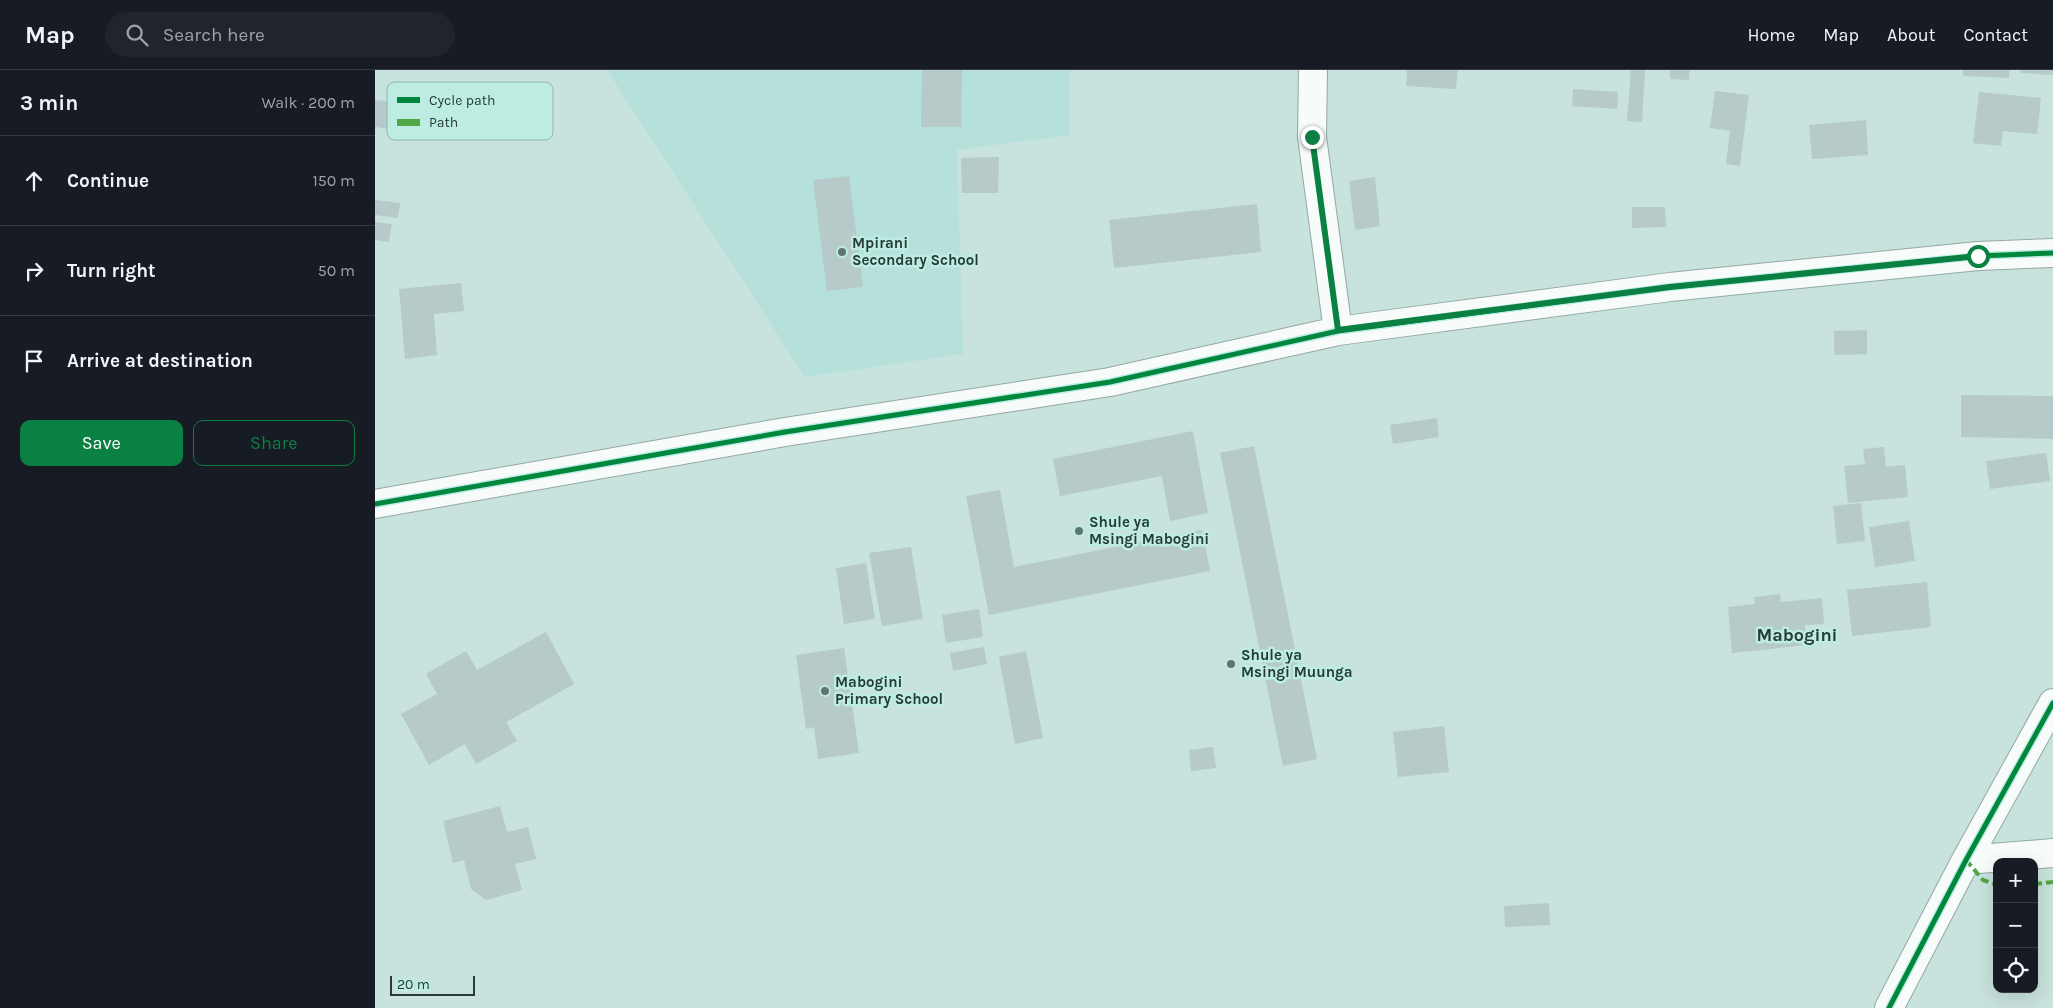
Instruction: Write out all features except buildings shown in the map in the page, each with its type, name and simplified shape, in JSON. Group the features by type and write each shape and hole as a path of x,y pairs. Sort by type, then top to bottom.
{"street":[{"path":"1313,70 1312,137 1338,330"},
{"path":"375,504 776,434 1110,382 1338,330 1670,287 1978,256 2053,253"},
{"path":"1889,1008 1966,860 2053,703"},
{"path":"1966,860 2053,853"}],"shaded area":[{"name":"Mpirani Secondary School","path":"607,70 1070,70 1069,135 957,150 963,354 805,377"}],"marked path":[{"path":"1966,860 1983,880 1993,884"},
{"path":"2038,884 2053,882"}],"cycle path":[{"path":"375,504 785,432 1110,382 1338,331 1670,287 1978,256 2053,253"},
{"path":"1889,1008 1966,860 2053,703"}],"place":[{"name":"Mpirani Secondary School","path":"842,252"},
{"name":"Shule ya Msingi Mabogini","path":"1079,531"},
{"name":"Shule ya Msingi Muunga","path":"1231,664"},
{"name":"Mabogini Primary School","path":"825,691"}],"district":[{"name":"Mabogini","path":"1797,635"}],"route":[{"path":"1312,137 1338,330 1670,287 1978,256"}]}
